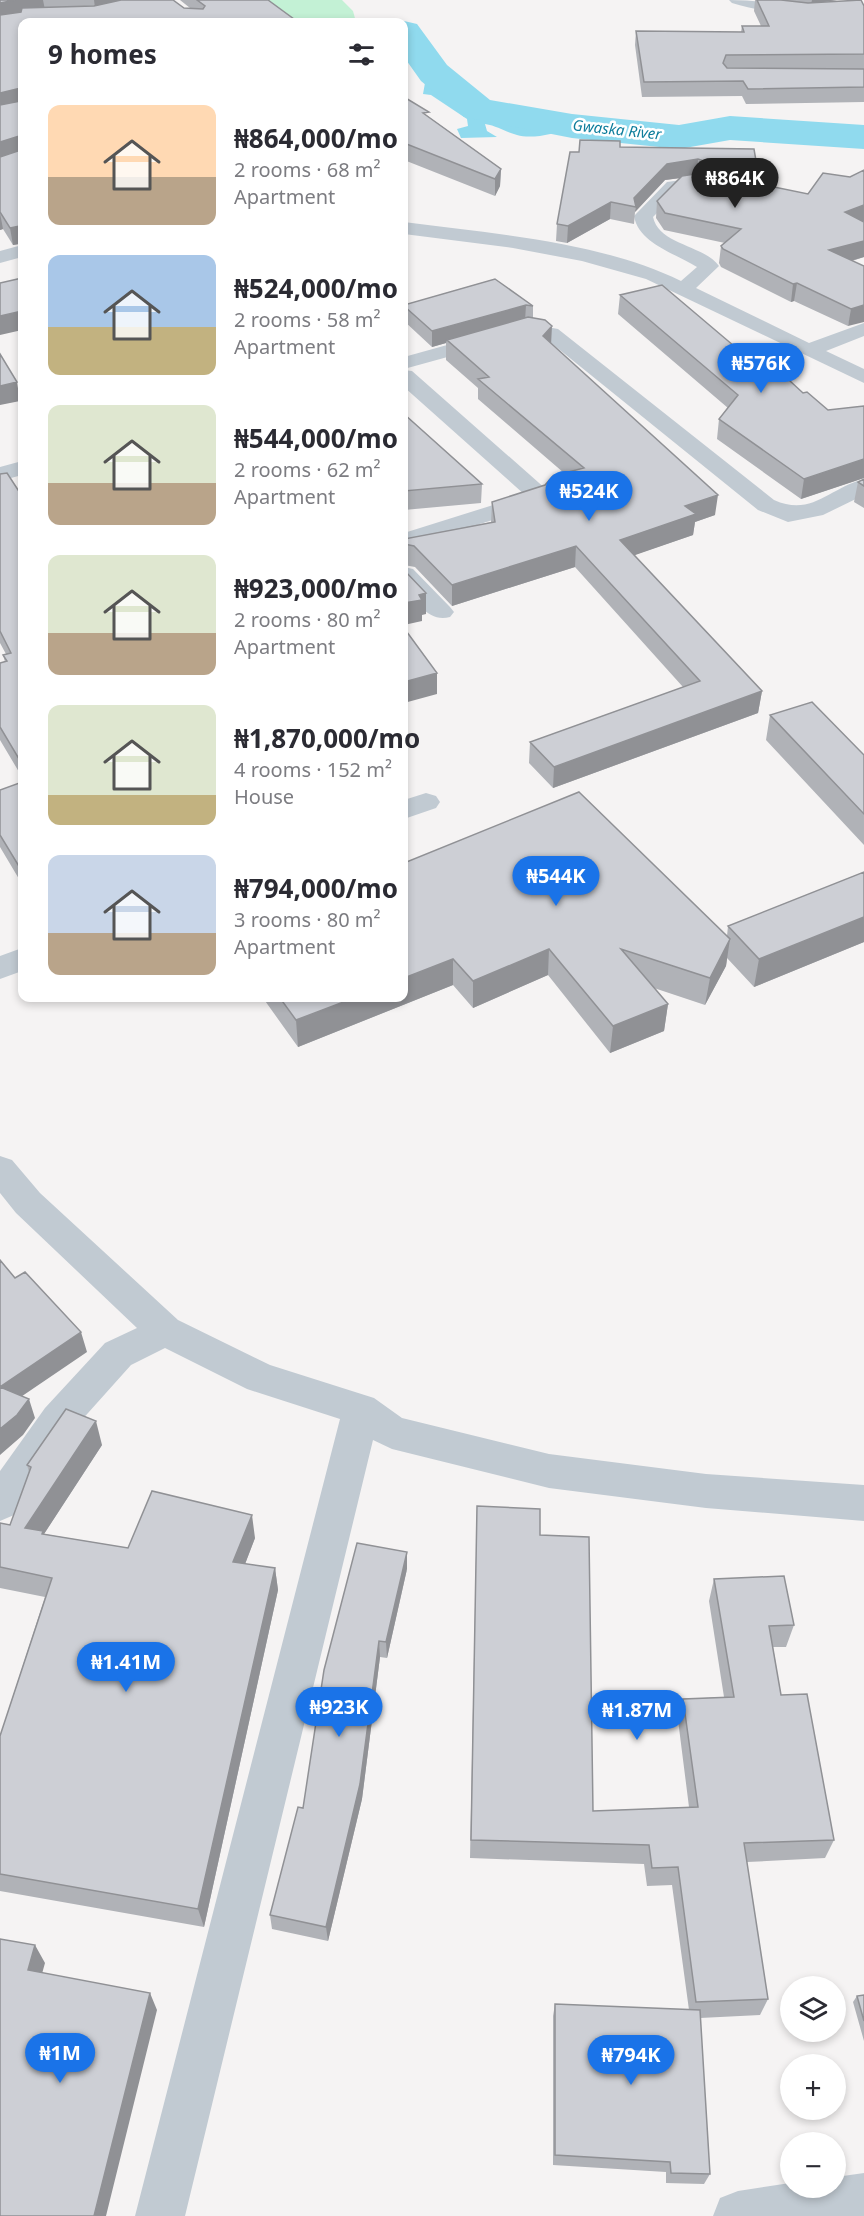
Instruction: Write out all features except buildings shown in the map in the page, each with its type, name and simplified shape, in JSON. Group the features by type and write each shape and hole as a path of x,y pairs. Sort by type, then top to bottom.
{"street":[{"path":"737,0 825,10 846,7 849,0"},
{"path":"682,290 709,266 649,232 642,221 643,216 674,186 696,184"},
{"path":"408,229 513,242 584,256 653,275 864,377"},
{"path":"0,257 18,252"},
{"path":"408,362 526,329 540,329 552,333 766,505 788,515 816,510 864,486"},
{"path":"809,350 864,329"},
{"path":"408,380 539,495 535,499 408,540"},
{"path":"408,578 441,612"},
{"path":"0,968 18,961"},
{"path":"0,1169 28,1203 165,1331 260,1378 361,1410 392,1431 549,1471 706,1491 864,1503"},
{"path":"0,1503 58,1420 118,1354 165,1331"},
{"path":"160,2216 361,1410"},
{"path":"738,2216 864,2198"}],"green space":[{"path":"254,0 342,0 353,11 355,18 276,18"}],"water":[{"path":"437,80 476,111 567,127 550,134 529,137 485,124 487,131 497,137 461,138 457,129 468,126 467,119 431,95 423,94 425,83"}],"waterway":[{"name":"Gwaska River","path":"408,37 434,73 478,109 572,126 679,137 730,128 864,137"}]}
